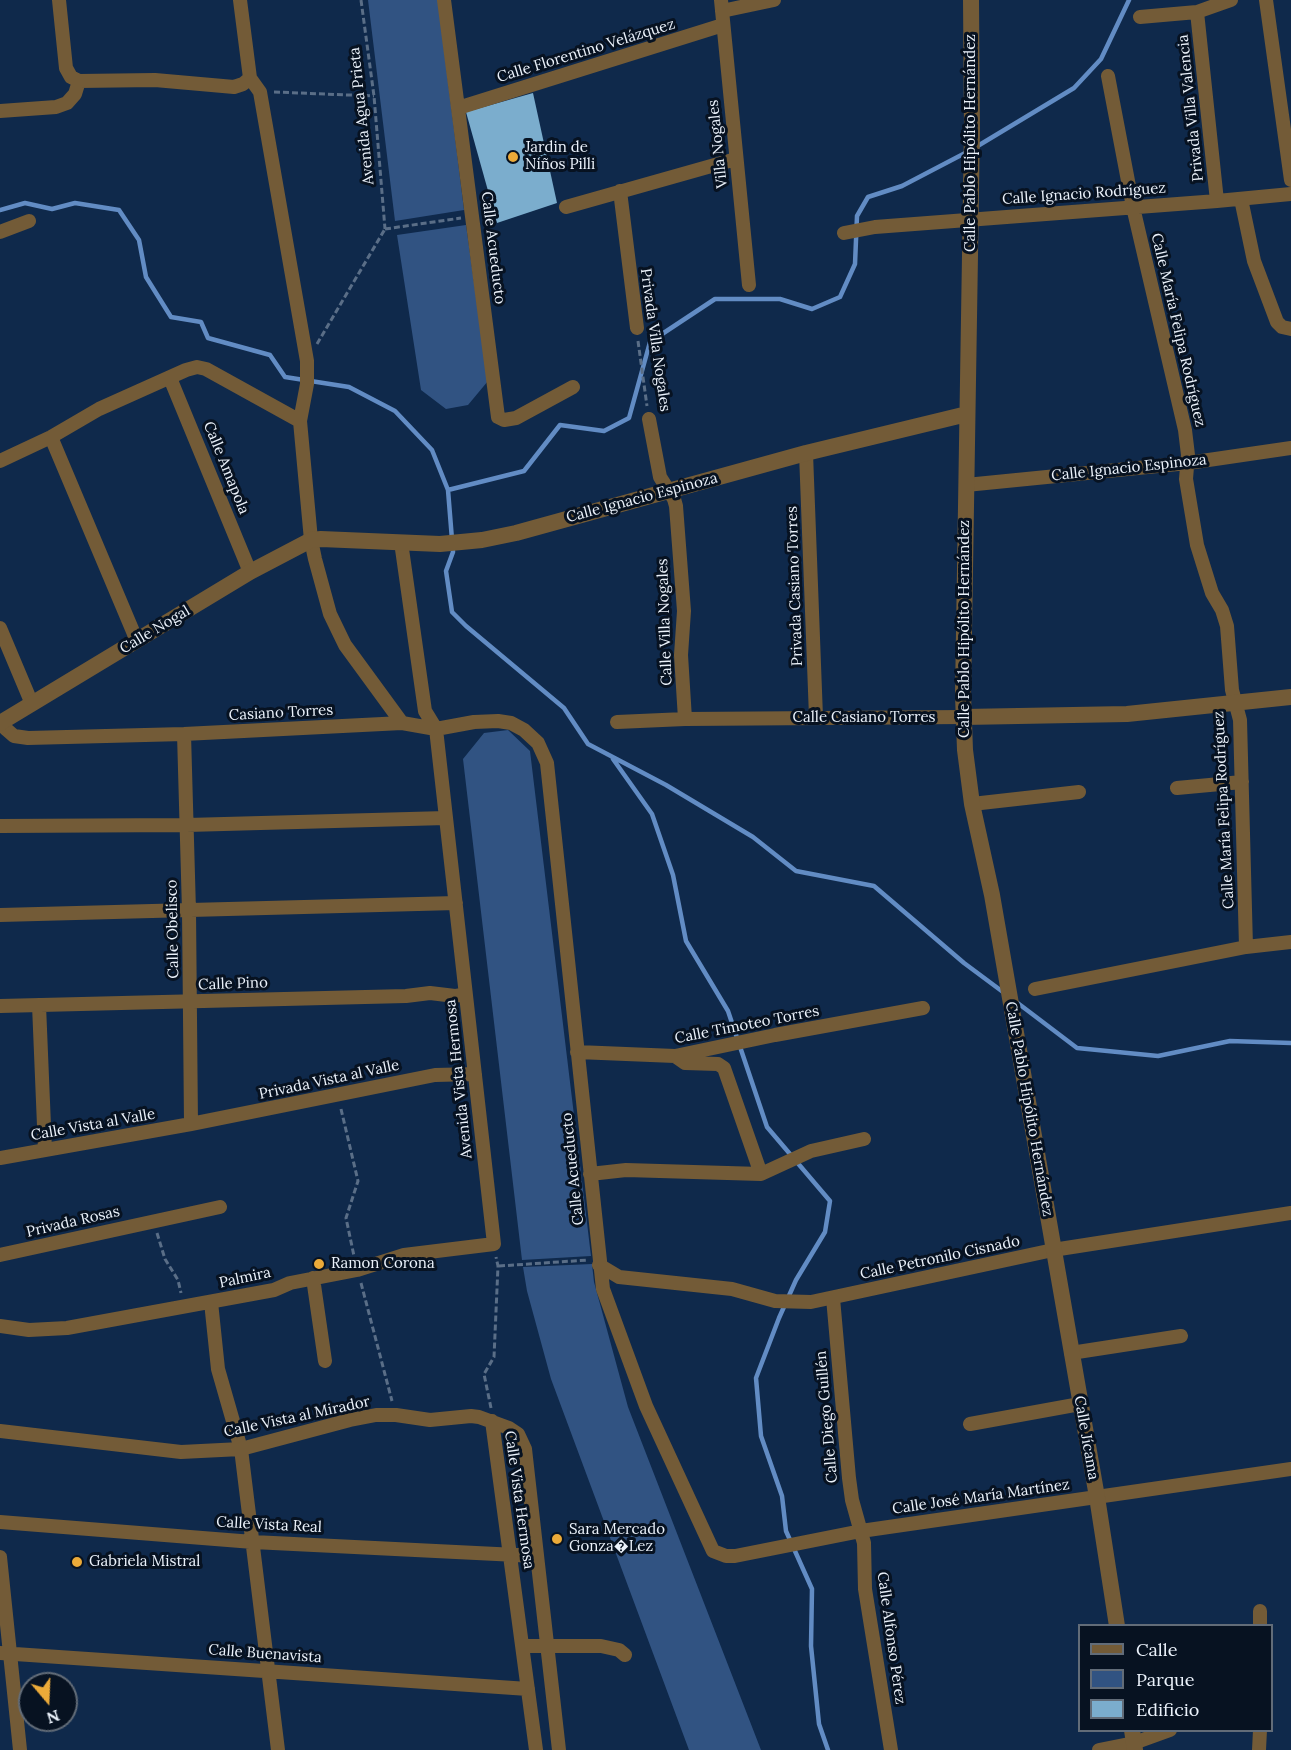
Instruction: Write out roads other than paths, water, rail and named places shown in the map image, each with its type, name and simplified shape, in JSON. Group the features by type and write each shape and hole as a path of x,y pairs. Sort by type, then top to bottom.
{"street":[{"path":"59,0 66,68 71,77 79,81 155,80 234,87 250,78"},
{"path":"240,0 250,78 261,92 307,361 307,382 300,421 311,540 325,600 338,630 354,659 402,723"},
{"name":"Calle Acueducto","path":"444,0 498,417 504,420 516,418 573,387"},
{"name":"Calle Florentino Velázquez","path":"458,108 722,12 774,0"},
{"name":"Calle Pablo Hipólito Hernández","path":"971,0 972,165 964,717 967,771 992,895 1053,1250"},
{"path":"1140,16 1197,12 1231,0"},
{"path":"1266,0 1291,180"},
{"name":"Villa Nogales","path":"722,12 749,285"},
{"name":"Privada Villa Valencia","path":"1197,12 1217,201"},
{"name":"Calle María Felipa Rodríguez","path":"1108,76 1133,207 1185,430 1188,463 1186,479 1197,545 1212,593 1225,618 1232,690 1240,720 1246,947"},
{"path":"0,111 56,107 67,103 75,94 79,81"},
{"path":"566,207 736,159"},
{"name":"Privada Villa Nogales","path":"620,191 637,328"},
{"name":"Calle Ignacio Rodríguez","path":"845,233 866,228 971,218 1291,194"},
{"path":"1241,199 1254,261 1277,322 1286,328"},
{"path":"0,232 29,221"},
{"path":"0,460 51,437 99,409 192,368 206,369 300,421"},
{"name":"Calle Amapola","path":"170,378 250,572"},
{"name":"Calle Ignacio Espinoza","path":"311,540 442,544 463,543 516,533 806,453 967,414"},
{"name":"Privada Villa Nogales","path":"649,419 660,477 668,490"},
{"path":"51,437 137,641"},
{"name":"Calle Ignacio Espinoza","path":"966,485 1188,463 1291,448"},
{"name":"Privada Casiano Torres","path":"806,453 816,717"},
{"name":"Calle Villa Nogales","path":"668,490 676,506 684,611 681,655 685,719"},
{"name":"Calle Nogal","path":"0,723 250,572 311,540"},
{"name":"Avenida Vista Hermosa","path":"401,542 425,711 436,729 494,1244"},
{"path":"0,628 32,704"},
{"name":"Calle Casiano Torres","path":"617,722 685,719 1127,714 1291,697"},
{"name":"Casiano Torres","path":"0,723 14,736 28,738 184,734 402,723 436,729 486,721 511,723 524,730 538,743 547,763"},
{"name":"Calle Obelisco","path":"184,734 191,1002 191,1124"},
{"name":"Calle Acueducto","path":"547,763 603,1289 646,1406 713,1551"},
{"path":"1177,788 1242,782"},
{"path":"972,804 1079,792"},
{"path":"0,826 186,825 446,818"},
{"path":"0,915 456,903"},
{"path":"1035,989 1246,947 1291,942"},
{"name":"Calle Pino","path":"0,1006 406,996 430,993 455,996 465,994"},
{"path":"39,1005 45,1150"},
{"name":"Calle Timoteo Torres","path":"577,1052 681,1055 923,1008"},
{"path":"681,1055 685,1063 718,1064 724,1068 761,1174"},
{"name":"Privada Vista al Valle","path":"191,1124 435,1075 475,1074"},
{"name":"Calle Vista al Valle","path":"0,1158 191,1124"},
{"path":"590,1174 626,1170 761,1174 811,1150 864,1139"},
{"name":"Privada Rosas","path":"0,1255 220,1207"},
{"name":"Calle Petronilo Cisnado","path":"599,1262 620,1276 732,1289 775,1301 801,1302 833,1298 1053,1250 1291,1213"},
{"name":"Palmira","path":"0,1326 29,1330 57,1329 274,1290 290,1283 357,1270 404,1255 494,1244"},
{"name":"Calle Jícama","path":"1053,1250 1097,1497 1117,1624"},
{"path":"313,1278 325,1361"},
{"name":"Calle Diego Guillén","path":"833,1298 849,1478 852,1500 861,1531"},
{"path":"210,1302 218,1369 241,1449 278,1750"},
{"path":"1071,1353 1181,1336"},
{"path":"970,1424 1080,1404"},
{"name":"Calle Vista al Mirador","path":"0,1431 170,1452 241,1449 376,1415 396,1415 430,1420 471,1416 492,1421"},
{"name":"Calle Vista Hermosa","path":"492,1421 536,1750"},
{"name":"Calle Vista Hermosa","path":"492,1421 518,1434 525,1449 559,1750"},
{"name":"Calle José María Martínez","path":"713,1551 726,1556 735,1556 861,1531 1291,1469"},
{"name":"Calle Vista Real","path":"0,1522 253,1542 537,1556"},
{"name":"Calle Alfonso Pérez","path":"861,1531 865,1550 865,1589 891,1750"},
{"path":"0,1557 4,1653 20,1750"},
{"path":"522,1646 601,1646 619,1650 625,1655"},
{"name":"Calle Buenavista","path":"4,1653 528,1689"},
{"path":"1099,1750 1166,1732"},
{"path":"1259,1750 1260,1732"}],"waterway":[{"path":"976,147 1074,88 1101,59 1129,0"},
{"path":"448,490 524,471 560,425 604,431 629,418 650,342 715,299 780,299 812,309 840,297 855,264 857,216 868,197 902,186 969,151"},
{"path":"0,210 25,203 52,209 75,203 119,210 139,240 146,277 171,317 201,322 208,338 270,355 285,377 349,387 395,411 432,450 448,490 453,552 446,571 452,612 564,708 588,744 666,785 753,837 796,871 874,886 964,963 1003,992"},
{"path":"613,759 652,814 673,875 686,941 728,1011 767,1127 830,1201 825,1232 796,1280 756,1378 761,1436 782,1496 786,1531 812,1589 811,1646 819,1724 828,1750"},
{"path":"1015,1001 1077,1048 1158,1056 1230,1041 1291,1043"}],"place":[{"name":"Jardin de Niños Pilli","path":"513,157"},
{"name":"Ramon Corona","path":"319,1264"},
{"name":"Sara Mercado Gonza�Lez","path":"557,1539"},
{"name":"Gabriela Mistral","path":"77,1562"}]}
